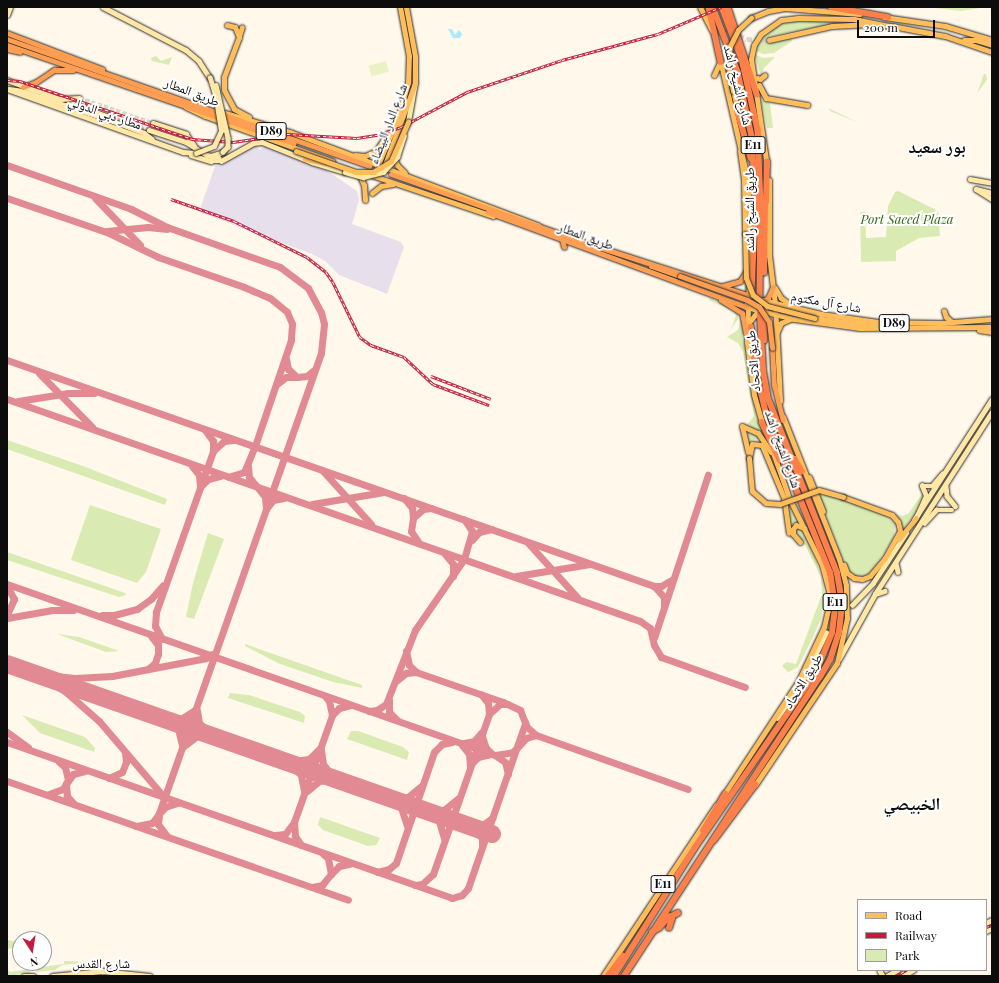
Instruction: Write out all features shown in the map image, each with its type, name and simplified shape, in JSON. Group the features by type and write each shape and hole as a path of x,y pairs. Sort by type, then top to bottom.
{"highway":[{"path":"709,7 721,62"},
{"name":"طريق الشيخ راشد","path":"713,7 730,46 747,110 755,175 756,218 752,290"},
{"name":"طريق الشيخ راشد","path":"722,7 745,69 760,152 763,297"},
{"path":"728,7 757,94"},
{"path":"832,7 888,17"},
{"path":"7,33 79,59 117,77"},
{"name":"طريق المطار","path":"7,39 173,96 374,170"},
{"name":"طريق المطار","path":"7,45 185,107 374,170"},
{"path":"7,49 50,59"},
{"path":"23,86 59,69 93,74"},
{"path":"738,112 755,175"},
{"path":"760,152 765,206"},
{"path":"763,297 767,162"},
{"name":"طريق المطار","path":"746,306 719,298 701,289 390,175 747,295"},
{"path":"562,239 564,247"},
{"path":"646,262 747,300 759,307 769,322 774,385 783,420"},
{"path":"721,286 737,283 749,267"},
{"path":"635,272 643,268"},
{"path":"700,275 703,280"},
{"path":"701,289 746,306 763,297 773,287"},
{"path":"746,306 750,300 747,295"},
{"path":"719,298 742,313 748,330"},
{"name":"طريق الاتحاد","path":"624,976 651,932 823,673 839,632 842,602 837,573 776,422 764,379 759,314"},
{"name":"طريق الاتحاد","path":"614,976 694,849 816,672 832,633 835,607 830,573 791,478 761,398 748,330"},
{"path":"762,422 791,478"},
{"path":"781,434 802,471"},
{"path":"711,842 720,834 755,785"},
{"path":"694,849 725,794"},
{"path":"651,932 670,917 678,914"},
{"path":"669,928 672,920 670,917"},
{"path":"608,976 629,950"}],"main road":[{"path":"7,15 10,7"},
{"path":"103,7 179,45 199,61 211,77 219,94 228,138 228,147 223,152 211,156"},
{"name":"شارع الدار البيضاء","path":"374,170 393,129 407,90 410,70 407,40 400,7"},
{"name":"شارع الدار البيضاء","path":"374,170 386,161 415,83 416,56 406,7"},
{"name":"شارع الشيخ راشد","path":"700,7 712,29 745,157 750,205 747,295"},
{"path":"750,205 749,165 728,64 730,46 738,30 751,18 768,11 785,8 888,17 954,28 992,40"},
{"path":"992,52 961,40 854,20 789,18 766,29 757,40 752,53 767,162 771,274 777,316 777,381 783,420 802,471 847,573 858,579 870,576 916,518 946,486 992,412"},
{"path":"227,25 235,27 238,37"},
{"path":"769,40 841,25 894,27"},
{"path":"242,27 224,77 225,95 234,109 264,125"},
{"path":"961,40 973,40 992,45"},
{"path":"975,45 992,55"},
{"path":"752,53 760,92 766,98 807,105"},
{"path":"714,75 721,62"},
{"path":"757,78 761,79 765,75"},
{"name":"مطار دبي الدولي","path":"7,90 183,152 196,153 214,146 221,131 211,77"},
{"path":"7,81 78,104"},
{"path":"185,107 368,177 388,168 397,157 408,122 415,83"},
{"name":"مطار دبي الدولي","path":"7,90 23,91 144,132"},
{"path":"173,96 264,125 338,151 360,156 372,154 379,148 393,129"},
{"path":"60,99 79,98"},
{"path":"65,105 73,104 132,125 144,132 154,141"},
{"path":"78,115 87,113"},
{"path":"734,117 744,181 746,278 752,295 767,306 814,318 892,329"},
{"path":"248,131 296,151 356,172 373,172 391,161 408,122"},
{"path":"153,123 186,134 194,145"},
{"path":"386,161 384,159 393,129"},
{"path":"149,130 194,145 211,156 224,158 253,143 262,142 305,159 348,169 374,170 413,177"},
{"path":"397,134 394,154 395,162 402,171 413,177 470,197 539,225"},
{"path":"338,151 396,183 533,228"},
{"path":"183,152 216,161 238,152"},
{"path":"348,169 364,182 365,200"},
{"path":"970,180 992,183"},
{"path":"372,193 384,185 396,183"},
{"path":"432,184 439,183"},
{"path":"992,193 976,189 992,199"},
{"path":"466,192 470,197"},
{"path":"424,193 428,199"},
{"path":"771,274 778,296 796,309"},
{"name":"طريق المطار","path":"747,295 763,297 775,304"},
{"path":"763,297 777,316"},
{"path":"748,330 759,314 769,306 775,304"},
{"name":"شارع آل مكتوم","path":"775,304 796,309 895,323 953,323 992,319"},
{"name":"شارع الشيخ راشد","path":"746,306 751,382 762,422 782,479 822,565 829,600 824,626 798,682 777,718"},
{"name":"طريق المطار","path":"746,306 759,314"},
{"path":"777,316 776,310 786,306"},
{"path":"944,311 947,319 953,323"},
{"name":"شارع آل مكتوم","path":"759,314 762,312 794,319 859,328 892,329 992,327"},
{"path":"982,320 992,316"},
{"path":"895,323 902,318"},
{"path":"776,339 781,323 794,319"},
{"path":"968,328 992,332"},
{"path":"852,606 873,583 916,518 918,508 926,496 922,486 932,486 947,470 992,399"},
{"path":"782,479 765,441 754,430 742,426 749,458 752,490 766,503 780,504 819,490 889,513 896,519 899,535 885,558"},
{"path":"749,458 752,444 762,445 784,498 789,533"},
{"path":"755,785 837,663 875,594 896,563 936,495 946,477 947,470"},
{"path":"809,477 828,531"},
{"path":"907,545 934,512 942,508 953,508 947,496 946,486"},
{"path":"800,542 793,534 793,529 799,525 804,528"},
{"path":"836,551 844,580 847,607 845,628 837,663"},
{"path":"896,563 898,572"},
{"path":"875,594 885,591"},
{"name":"طريق الاتحاد","path":"603,976 772,724 802,684 826,633"},
{"path":"95,966 102,971"},
{"path":"127,972 133,969"},
{"name":"شارع القدس","path":"52,976 102,971 127,972 150,976"},
{"path":"880,971 885,976 895,971"},
{"path":"24,976 34,976"}],"shaded area":[{"path":"256,144 259,150 268,145 326,170 357,191 359,200 352,224 401,242 404,247 387,294 339,275 325,261 312,254 199,212 216,163"}],"green space":[{"path":"926,7 987,7 961,11"},
{"path":"800,20 838,21 839,23 769,36 769,41 791,38 792,41 774,53 763,54 755,50 761,37 774,25"},
{"path":"754,54 763,58 775,57 764,68 761,76"},
{"path":"156,56 161,61 172,57 169,65 152,61 151,58"},
{"path":"386,61 389,72 371,76 369,66"},
{"path":"984,74 986,74 987,80 977,93"},
{"path":"761,100 770,103 773,128 767,128"},
{"path":"828,108 859,123 830,111"},
{"name":"Port Saeed Plaza","path":"898,191 938,211 940,236 919,238 896,251 896,261 861,262 860,212 865,212 866,238 886,237 888,206 895,192"},
{"path":"710,298 734,308 738,313 738,319 731,329 736,316 734,311 709,300"},
{"path":"741,318 750,387 765,439 758,431 747,425 754,416 743,352 738,343 727,337 738,330"},
{"path":"748,430 756,433 762,441 756,439 748,443"},
{"path":"7,440 83,466 167,499 165,505 7,449"},
{"path":"923,492 925,495 915,514 902,532 896,514 902,516 909,513"},
{"path":"817,493 825,493 884,514 895,523 894,537 873,571 862,577 853,576 847,570"},
{"path":"788,502 800,524 791,529 787,503"},
{"path":"90,505 161,529 146,572 137,583 71,560"},
{"path":"796,527 802,529 813,551 823,583 825,597 821,619 812,639 798,667 788,672 782,666 786,662 796,664 822,594 821,577 806,547 793,533"},
{"path":"208,533 224,539 194,619 186,617 193,583"},
{"path":"7,552 125,593 126,595 119,597 7,560"},
{"path":"57,634 79,637 119,651 106,652"},
{"path":"245,644 362,685 362,688 333,682 280,664 245,646"},
{"path":"230,693 249,695 300,712 305,716 304,723 228,698"},
{"path":"22,715 85,737 95,748 94,752 40,733"},
{"path":"351,731 358,731 403,747 409,752 407,760 347,739"},
{"path":"320,817 380,838 376,845 368,846 323,830 318,825"},
{"path":"7,940 12,941 12,948 7,949"},
{"path":"64,961 90,962 62,965 52,970 52,966 64,964"},
{"path":"7,969 10,972 30,971 30,973 7,976"}],"water":[{"path":"448,29 452,29 455,35 459,30 462,34 460,38 453,38"}],"taxiway":[{"path":"7,165 131,209 167,227 280,267 308,288 321,312 324,324 321,353 159,814 152,823 136,826"},
{"path":"7,198 109,233 158,257 244,287 270,298 287,312 292,324 291,340 255,446 244,472 229,477"},
{"path":"95,198 140,245"},
{"path":"107,231 148,227 167,229"},
{"path":"277,384 286,377 297,377 288,369 286,359"},
{"path":"7,360 654,586 664,597 664,607"},
{"path":"297,377 307,376 314,370"},
{"path":"39,373 92,427"},
{"path":"18,401 68,393 94,393"},
{"path":"7,399 640,621 650,628 654,645 661,657 745,687"},
{"path":"205,430 213,441 213,451 224,441 233,440"},
{"path":"162,639 155,626 156,612 213,451"},
{"path":"192,466 199,475 200,487 208,479 220,476"},
{"path":"248,466 249,477 265,497 266,509 273,500 284,498"},
{"path":"322,470 371,524"},
{"path":"654,638 708,475"},
{"path":"312,504 384,492"},
{"path":"404,498 412,508 413,518"},
{"path":"419,543 411,531 413,518 423,509 431,508"},
{"path":"369,711 377,710 386,704 415,630 464,559 472,531 464,519"},
{"path":"472,540 479,532 492,529"},
{"path":"528,543 577,597"},
{"path":"445,554 453,564 453,576"},
{"path":"516,576 590,564"},
{"path":"654,586 661,586 673,579"},
{"path":"7,584 495,755"},
{"path":"102,615 114,615 137,609 151,599 163,585"},
{"path":"7,586 14,599 7,615"},
{"path":"7,618 52,610 73,610"},
{"path":"148,669 155,663 158,654 158,645 151,636"},
{"path":"406,651 409,665 416,672 503,702 520,710 527,727 536,735 688,789"},
{"path":"36,674 75,678 112,676 206,658 212,654"},
{"path":"396,681 406,673 416,672"},
{"path":"38,675 66,692 99,721 163,796"},
{"path":"415,885 422,884 433,874 489,714 488,703 481,694"},
{"path":"301,845 295,836 294,822 332,715 329,701 325,696"},
{"path":"389,700 389,712 397,720"},
{"path":"489,714 500,704 507,704"},
{"path":"332,715 339,708 351,705"},
{"path":"182,745 178,729 167,720 181,719 195,710"},
{"path":"184,746 197,736 213,736 199,723 197,710"},
{"path":"7,742 452,898 462,895 468,888 525,723"},
{"path":"7,732 28,747"},
{"path":"464,743 474,741 481,733 486,748 491,753"},
{"path":"508,774 505,762 495,755 513,752 526,738 536,735"},
{"path":"377,872 389,869 396,863 434,752 442,744 452,742"},
{"path":"462,745 469,754 470,765 478,757 491,754"},
{"path":"304,791 301,775 287,762 309,759 319,749"},
{"path":"307,791 319,781 335,779 323,764 321,750"},
{"path":"109,778 122,772 126,762 125,753"},
{"path":"49,794 63,789 68,780 65,767 59,762"},
{"path":"74,804 67,796 66,784 73,774 85,771"},
{"path":"7,781 348,900"},
{"path":"407,826 401,807 389,798 408,797 421,786"},
{"path":"427,812 444,810 457,799"},
{"path":"167,836 158,824 159,814 165,807 177,803"},
{"path":"427,812 439,821 444,838"},
{"path":"471,827 481,826 492,818"},
{"path":"275,835 285,834 294,822"},
{"path":"471,827 482,838 482,845"},
{"path":"312,887 322,885 331,874 328,858 323,854"},
{"path":"331,874 339,866 349,864"}],"runway":[{"path":"7,664 492,834"}],"tunnel":[{"path":"719,25 747,39 769,40"},
{"path":"79,98 153,123"},
{"path":"109,116 149,130"},
{"path":"369,166 391,174"},
{"path":"751,327 752,290"},
{"path":"826,633 852,605"}],"railway":[{"path":"7,80 20,81 192,139 233,142 287,134 357,138 381,134 401,127 467,92 562,60 658,34 721,7"},
{"path":"171,199 234,221 307,257 326,272 333,282 360,337 371,345 404,357 433,384 489,405"},
{"path":"431,376 491,399"},
{"path":"987,927 992,925"},
{"path":"896,976 904,971"}],"district":[{"name":"بور سعيد","path":"937,147"},
{"name":"الخبيصي","path":"912,804"}]}
